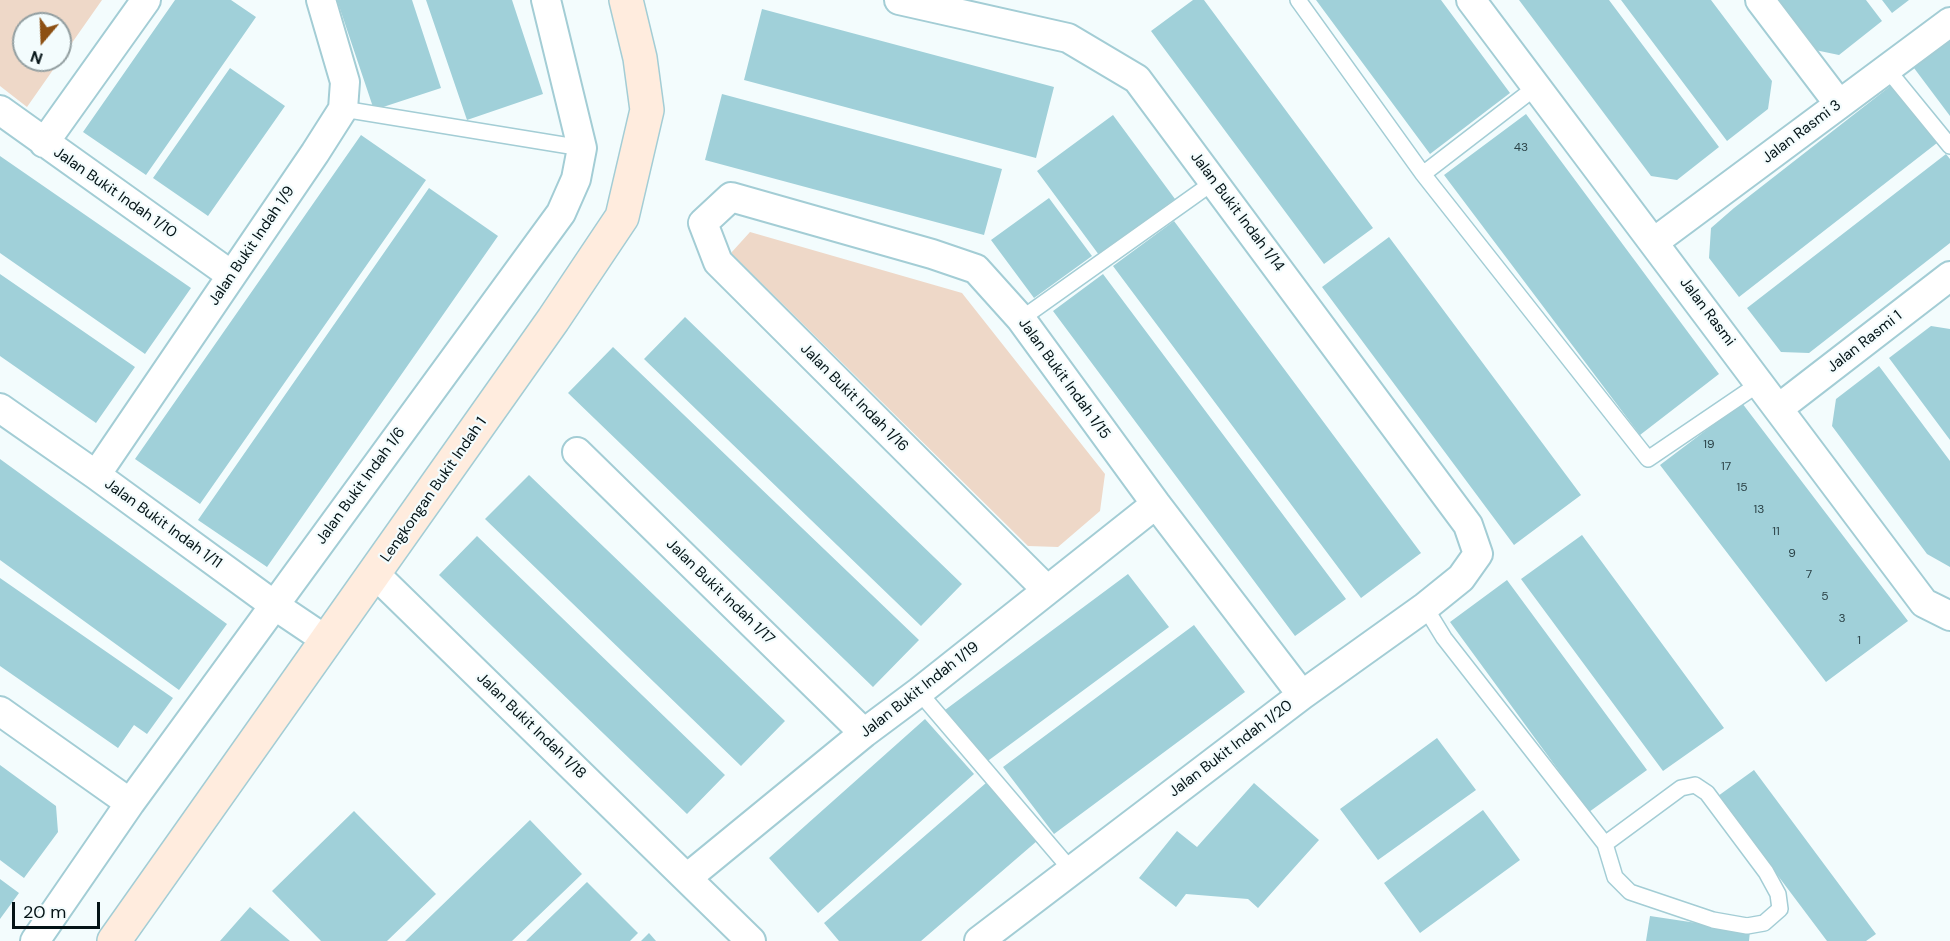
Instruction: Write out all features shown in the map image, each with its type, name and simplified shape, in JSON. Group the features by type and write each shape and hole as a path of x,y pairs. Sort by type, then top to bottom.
{"street":[{"path":"44,143 146,0"},
{"path":"321,0 345,82 343,109"},
{"name":"Jalan Bukit Indah 1/6","path":"35,941 130,803 561,213 576,179 582,148 546,0"},
{"name":"Jalan Bukit Indah 1/14","path":"899,0 1068,38 1137,79 1468,525 1478,554"},
{"name":"Jalan Rasmi","path":"1472,0 1924,603 1950,616"},
{"path":"1760,0 1839,105"},
{"name":"Lengkongan Bukit Indah 1","path":"114,941 375,574 553,320 622,217 647,110 632,1"},
{"name":"Jalan Rasmi 3","path":"1654,242 1950,22"},
{"name":"Jalan Bukit Indah 1/9","path":"96,475 343,109"},
{"name":"Jalan Bukit Indah 1/10","path":"0,110 231,275"},
{"name":"Jalan Bukit Indah 1/15","path":"731,197 932,254 976,269 1021,319 1156,504 1302,695"},
{"name":"Jalan Bukit Indah 1/16","path":"731,197 703,223 718,262 1047,590"},
{"name":"Jalan Rasmi 1","path":"1779,408 1950,276"},
{"name":"Jalan Bukit Indah 1/11","path":"0,408 326,640"},
{"name":"Jalan Bukit Indah 1/17","path":"577,452 864,733"},
{"name":"Jalan Bukit Indah 1/19","path":"687,878 864,733 1156,504"},
{"name":"Jalan Bukit Indah 1/20","path":"979,941 1302,695 1425,607 1461,578 1478,554"},
{"name":"Jalan Bukit Indah 1/18","path":"375,574 687,878"},
{"path":"0,711 130,803"},
{"path":"687,878 751,941"}],"lane":[{"path":"1298,0 1423,174 1648,459 1760,383"},
{"path":"1887,69 1950,146"},
{"path":"1423,174 1536,87"},
{"path":"343,109 582,148"},
{"path":"1021,319 1215,182"},
{"path":"1425,607 1444,638 1605,844 1615,877 1630,891 1713,920 1748,926 1764,923 1780,909 1778,894 1766,872 1707,794 1695,785 1681,788 1605,844"},
{"path":"919,692 1072,871"}],"shaded area":[{"path":"0,0 102,0 72,43 72,12 12,12 12,72 52,72 27,107 0,86"},
{"path":"750,232 962,293 1105,474 1100,511 1058,547 1028,546 731,253"}],"building":[{"path":"175,0 231,0 256,17 146,175 83,132"},
{"path":"337,0 412,0 441,88 374,110"},
{"path":"426,0 512,0 543,94 467,120"},
{"path":"1193,0 1204,0 1373,228 1324,264 1151,31"},
{"path":"1316,0 1441,0 1510,93 1430,154"},
{"path":"1519,0 1609,0 1719,147 1677,180 1651,176"},
{"path":"1621,0 1711,0 1772,81 1768,109 1727,141"},
{"path":"1777,0 1866,0 1882,21 1839,55 1815,50"},
{"path":"1882,0 1909,0 1892,13"},
{"path":"762,9 1054,87 1036,158 744,80"},
{"path":"1950,40 1950,116 1914,68"},
{"path":"230,68 285,106 208,216 153,178"},
{"path":"1893,84 1937,143 1739,297 1709,258 1711,228"},
{"path":"722,94 1002,169 984,235 705,160"},
{"path":"1526,114 1719,374 1640,435 1444,175"},
{"path":"1113,115 1175,199 1099,255 1037,171"},
{"path":"361,135 426,180 200,504 135,459"},
{"path":"1946,154 1950,159 1950,243 1809,353 1781,352 1747,308"},
{"path":"0,156 191,288 145,354 0,253"},
{"path":"429,188 498,236 267,567 198,520"},
{"path":"1049,198 1092,256 1034,298 991,240"},
{"path":"1174,221 1421,553 1361,598 1113,266"},
{"path":"1389,237 1581,495 1514,545 1322,287"},
{"path":"0,274 135,367 96,423 0,356"},
{"path":"1103,274 1346,599 1295,636 1053,311"},
{"path":"685,317 962,584 921,626 644,359"},
{"path":"1931,326 1950,329 1950,440 1889,358"},
{"path":"613,347 919,640 873,687 568,393"},
{"path":"1879,366 1950,461 1950,567 1927,554 1832,426 1836,399"},
{"path":"1742,403 1908,621 1826,682 1660,465"},
{"path":"0,459 227,624 179,690 0,560"},
{"path":"529,475 785,721 741,766 485,519"},
{"path":"1582,535 1724,728 1663,771 1521,579"},
{"path":"477,536 725,775 687,814 439,575"},
{"path":"1128,574 1169,627 985,763 945,710"},
{"path":"0,578 173,698 147,734 134,725 118,748 0,666"},
{"path":"1507,580 1647,770 1589,812 1450,622"},
{"path":"1194,625 1245,692 1054,834 1003,767"},
{"path":"925,719 974,774 818,913 769,858"},
{"path":"1437,738 1476,790 1378,860 1340,809"},
{"path":"0,765 56,806 58,832 24,878 0,860"},
{"path":"1754,770 1876,934 1866,941 1827,941 1718,796"},
{"path":"986,783 1037,841 921,941 839,941 824,923"},
{"path":"1254,783 1319,840 1258,908 1248,899 1186,894 1176,907 1139,878 1177,831 1197,847"},
{"path":"1483,810 1520,860 1420,933 1384,883"},
{"path":"354,811 436,894 387,941 321,941 272,891"},
{"path":"530,820 582,874 512,941 405,941"},
{"path":"0,879 19,893 0,919"},
{"path":"587,882 638,933 630,941 526,941"},
{"path":"250,907 290,941 220,941"},
{"path":"1650,916 1750,931 1749,941 1646,941"},
{"path":"649,933 656,941 641,941"}]}
